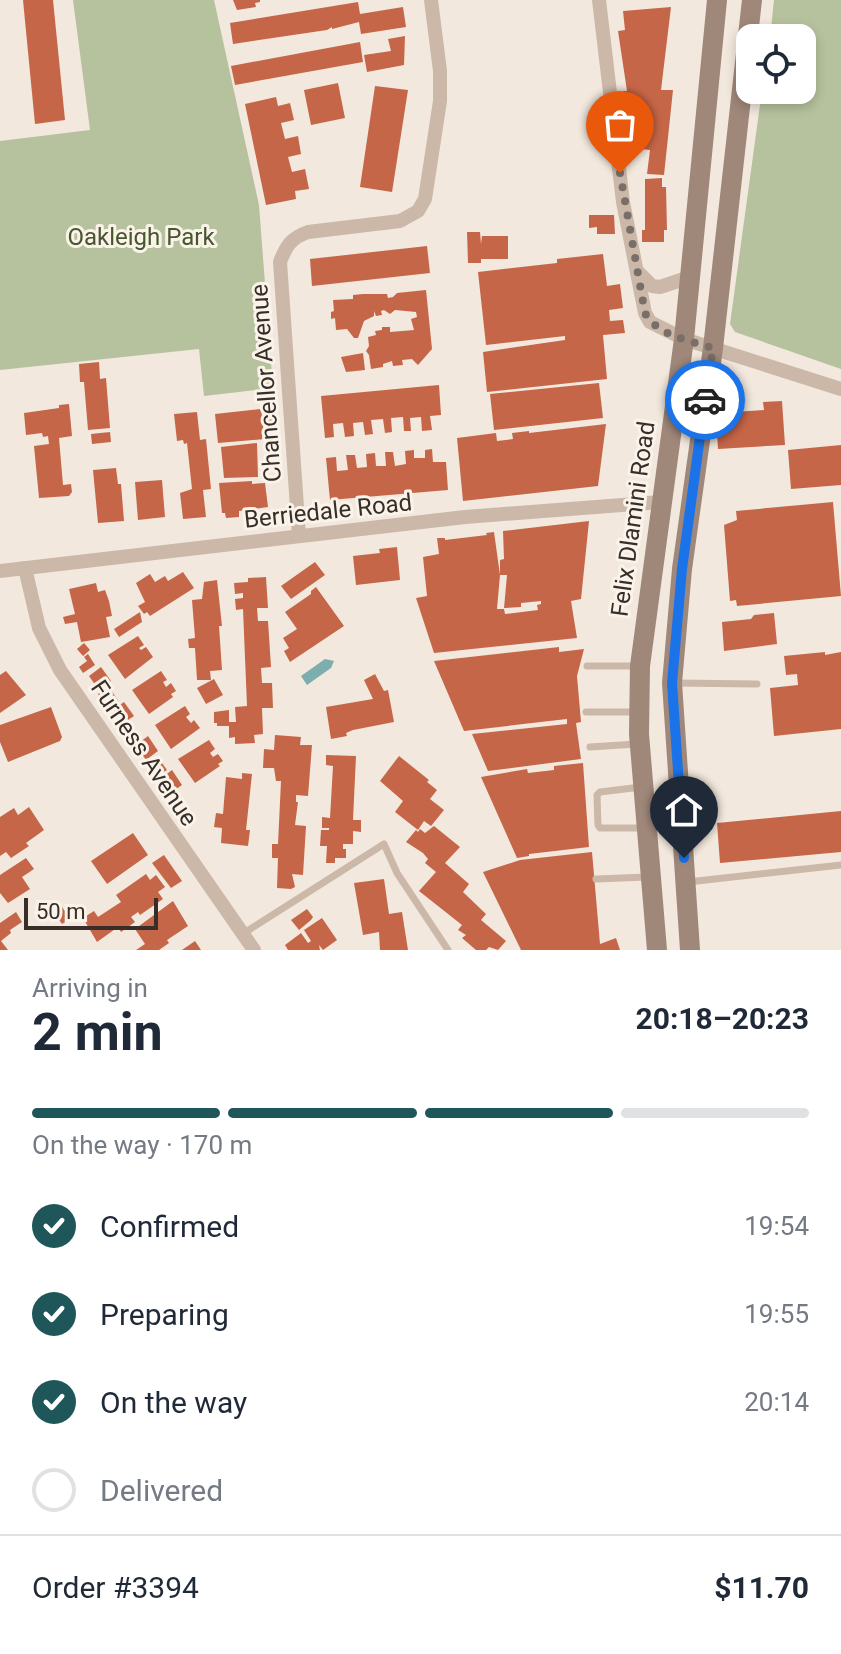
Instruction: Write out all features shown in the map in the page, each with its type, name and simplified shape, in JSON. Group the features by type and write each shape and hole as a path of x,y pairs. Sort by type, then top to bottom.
{"main road":[{"name":"Felix Dlamini Road","path":"657,950 638,712 640,666 684,339 717,0"},
{"path":"690,950 672,683 682,569 713,348 752,0"},
{"path":"652,899 672,892 670,841 681,811"},
{"path":"668,950 668,919 687,908"}],"street":[{"name":"Chancellor Avenue","path":"299,536 280,262 285,247 293,238 308,232 400,221 418,211 425,199 440,101 440,71 431,0"},
{"path":"599,0 623,202 645,313 650,322 684,339 841,389"},
{"path":"637,270 652,286 660,287 690,277"},
{"name":"Berriedale Road","path":"0,571 465,517 661,502"},
{"name":"Furness Avenue","path":"25,568 39,628 60,670 254,950"}],"lane":[{"path":"587,666 640,666"},
{"path":"672,683 757,684"},
{"path":"586,712 638,712"},
{"path":"590,747 640,744"},
{"path":"643,786 600,792 597,795 598,825 600,828 647,828"},
{"path":"242,934 384,844 397,873 448,950"},
{"path":"685,882 841,865"},
{"path":"596,879 650,877"}],"green space":[{"name":"Oakleigh Park","path":"73,0 214,0 259,205 273,388 204,396 199,349 0,370 0,141 90,130"},
{"path":"774,0 841,0 841,369 735,332 730,324 760,104 816,104 816,24 771,24"}],"water":[{"path":"325,659 334,661 331,668 307,685 301,676"}],"building":[{"path":"23,0 53,0 65,120 35,124"},
{"path":"233,0 260,2 255,3 256,7 237,10"},
{"path":"358,2 360,14 403,7 406,27 361,34 359,22 233,44 230,23"},
{"path":"671,7 661,90 673,90 664,175 647,174 650,150 632,148 618,31 625,30 623,11"},
{"path":"405,36 404,65 367,72 364,55 391,51 388,39"},
{"path":"360,42 363,62 235,85 231,66"},
{"path":"338,83 345,118 311,125 304,90"},
{"path":"375,86 408,90 392,192 360,187"},
{"path":"276,97 278,106 290,103 294,120 281,123 285,139 298,136 301,154 288,157 292,172 305,169 309,189 295,191 296,199 266,205 245,104"},
{"path":"625,117 630,148 624,149 619,118"},
{"path":"662,178 662,187 666,187 667,230 664,230 664,242 642,242 642,230 645,230 645,179"},
{"path":"589,215 614,215 615,234 597,234 597,227 589,228"},
{"path":"467,232 480,232 481,244 482,236 508,236 508,259 481,259 481,263 468,263"},
{"path":"427,246 430,273 312,286 310,259"},
{"path":"603,254 607,286 620,284 623,308 609,310 610,321 623,320 625,333 603,335 607,379 487,392 483,352 565,340 565,336 486,345 478,272"},
{"path":"426,290 432,349 418,365 412,359 402,360 403,365 393,366 392,361 383,364 383,367 371,369 366,351 368,337 376,335 375,331 382,330 382,327 390,327 390,332 414,330 411,319 417,317 416,312 395,310 390,314 384,310 381,311 382,315 376,316 374,311 374,316 364,321 358,338 354,338 347,329 336,330 335,318 331,319 333,300 353,299 353,295 363,294 387,294 388,298 397,293"},
{"path":"363,353 365,370 346,372 341,357"},
{"path":"99,362 100,379 106,378 110,428 88,430 84,382 80,382 79,364"},
{"path":"599,383 603,418 494,430 490,394"},
{"path":"439,385 441,415 430,416 432,430 422,431 421,417 410,418 411,431 404,431 403,417 391,418 392,432 385,433 383,419 371,420 373,434 365,435 363,422 353,423 354,436 345,437 343,423 333,424 334,437 325,438 321,396"},
{"path":"782,401 785,445 718,449 717,433 727,433 726,419 734,419 734,412 764,410 763,402"},
{"path":"69,404 72,436 59,438 63,485 71,484 72,492 69,496 39,498 34,446 49,444 48,436 43,437 42,433 26,435 24,413"},
{"path":"273,404 275,427 265,428 263,405"},
{"path":"261,409 265,439 218,443 215,414"},
{"path":"197,412 200,440 206,439 211,489 203,490 206,517 183,519 180,493 192,489 187,443 177,441 174,414"},
{"path":"606,424 598,486 463,501 457,438 496,433 497,441 513,439 512,433"},
{"path":"110,432 111,442 92,444 91,434"},
{"path":"257,443 258,477 224,478 221,447"},
{"path":"841,445 841,485 791,489 788,450"},
{"path":"432,449 433,462 446,462 448,490 330,500 326,458 336,457 337,471 348,470 346,455 355,455 357,468 367,467 366,454 375,453 376,466 386,466 385,452 393,452 395,466 406,464 405,451 414,450 414,458 425,458 425,450"},
{"path":"116,468 118,484 121,484 124,521 98,523 93,470"},
{"path":"162,480 165,517 138,520 135,482"},
{"path":"252,481 252,484 265,483 268,507 239,511 239,517 226,518 222,513 219,483"},
{"path":"833,502 841,596 737,606 736,600 730,601 724,525 737,520 736,511"},
{"path":"589,521 581,599 571,601 577,638 434,653 416,598 427,596 423,557 439,554 437,538 445,540 494,532 500,575 500,560 504,559 503,531","holes":["500,575 507,575 504,608 541,601 537,605 538,610 505,614 504,609 497,609"]},
{"path":"397,547 400,580 356,585 353,556 380,553 379,549"},
{"path":"315,562 325,575 291,599 281,586"},
{"path":"183,572 194,588 150,616 147,612 144,614 138,606 145,602 136,583 150,574 155,582 165,576 168,581"},
{"path":"266,577 268,608 257,608 258,621 268,621 271,667 261,668 262,683 272,683 273,708 262,708 263,734 254,735 255,743 235,744 235,737 229,738 229,726 214,723 214,712 229,710 229,722 236,722 235,707 247,706 243,609 236,610 235,599 243,598 243,593 235,594 234,583"},
{"path":"217,580 222,626 219,626 222,670 210,671 211,680 197,680 195,648 189,648 188,639 195,638 192,600 202,599 204,582"},
{"path":"96,583 98,592 105,590 109,601 112,616 106,617 110,637 81,642 77,622 65,624 63,617 75,614 69,589"},
{"path":"316,587 344,626 290,662 284,651 289,648 283,638 297,629 285,612"},
{"path":"140,612 142,622 119,637 114,629"},
{"path":"774,613 777,644 724,651 722,622"},
{"path":"138,636 144,645 139,648 146,647 153,657 125,679 108,655"},
{"path":"84,643 90,650 83,656 77,649"},
{"path":"559,647 559,652 584,649 577,676 581,722 576,723 581,759 488,771 472,734 567,724 567,719 464,731 434,661"},
{"path":"825,652 825,655 841,652 841,729 774,736 770,688 798,685 797,674 786,675 784,656"},
{"path":"88,654 95,665 83,673 79,667 87,661 84,657"},
{"path":"101,667 111,681 98,689 89,676"},
{"path":"6,671 26,695 0,713 0,675"},
{"path":"161,671 167,680 163,682 166,687 171,683 176,691 171,694 173,697 149,714 132,690"},
{"path":"375,674 384,691 388,690 394,722 353,730 346,733 347,736 331,739 326,707 373,699 364,680"},
{"path":"214,679 223,695 206,704 197,688"},
{"path":"109,687 119,702 107,709 98,694"},
{"path":"124,702 134,716 122,724 113,710"},
{"path":"185,706 190,714 186,717 191,723 194,720 200,728 171,749 155,725"},
{"path":"51,707 62,737 60,741 8,762 0,742 0,725"},
{"path":"275,735 301,737 300,745 312,745 308,796 296,795 295,825 306,826 303,875 292,874 295,887 291,889 277,888 278,858 272,858 272,844 278,844 281,781 276,781 274,768 263,768 264,749 274,750"},
{"path":"148,736 158,751 146,760 136,745"},
{"path":"209,740 215,749 210,753 213,757 218,754 223,761 195,783 178,759"},
{"path":"326,755 356,756 353,820 361,820 361,832 353,831 353,844 343,844 346,858 335,858 335,863 326,863 327,846 320,846 321,830 329,830 322,828 322,817 330,818 333,766 326,765"},
{"path":"399,756 437,790 430,799 444,810 431,826 424,821 418,830 395,812 403,801 380,781"},
{"path":"162,763 167,770 154,778 149,771"},
{"path":"583,763 589,847 517,858 481,777 527,769 528,773 554,770 554,766"},
{"path":"172,770 182,785 169,794 159,780"},
{"path":"242,773 252,774 246,830 250,830 248,846 221,843 222,828 214,827 216,813 223,814 226,777 242,779"},
{"path":"29,807 44,830 26,843 29,846 11,858 6,852 0,856 0,817 14,808 18,815"},
{"path":"841,811 841,852 720,863 717,823"},
{"path":"434,826 460,847 445,863 469,884 463,892 486,914 481,920 506,941 498,950 489,947 476,950 462,938 466,935 458,930 462,925 419,891 436,872 425,863 428,859 423,853 406,842 416,830 425,833"},
{"path":"133,833 148,855 107,884 91,861"},
{"path":"592,852 600,944 616,938 620,950 521,950 483,872 520,860"},
{"path":"164,855 182,881 171,888 152,863"},
{"path":"26,858 34,869 22,877 30,889 8,903 0,893 0,875"},
{"path":"146,874 150,880 156,875 165,887 158,892 163,899 140,915 138,912 131,917 135,922 121,932 118,927 97,942 83,918 94,911 98,917 121,902 116,895"},
{"path":"384,879 389,914 402,912 408,950 380,950 379,932 363,935 354,883"},
{"path":"173,901 188,926 167,940 169,943 159,950 136,950 145,944 135,929"},
{"path":"59,902 70,919 62,924 51,908"},
{"path":"307,909 313,917 299,930 291,920"},
{"path":"16,912 22,922 1,941 8,950 0,950 0,923"},
{"path":"322,918 337,940 323,950 319,945 320,950 288,950 285,945 301,933 308,943 311,941 304,930"},
{"path":"195,941 201,950 182,950"}],"way so far":[{"path":"620,173 645,313 658,328 713,348 705,400"}],"route":[{"path":"684,858 672,683 682,569 705,400"}]}
